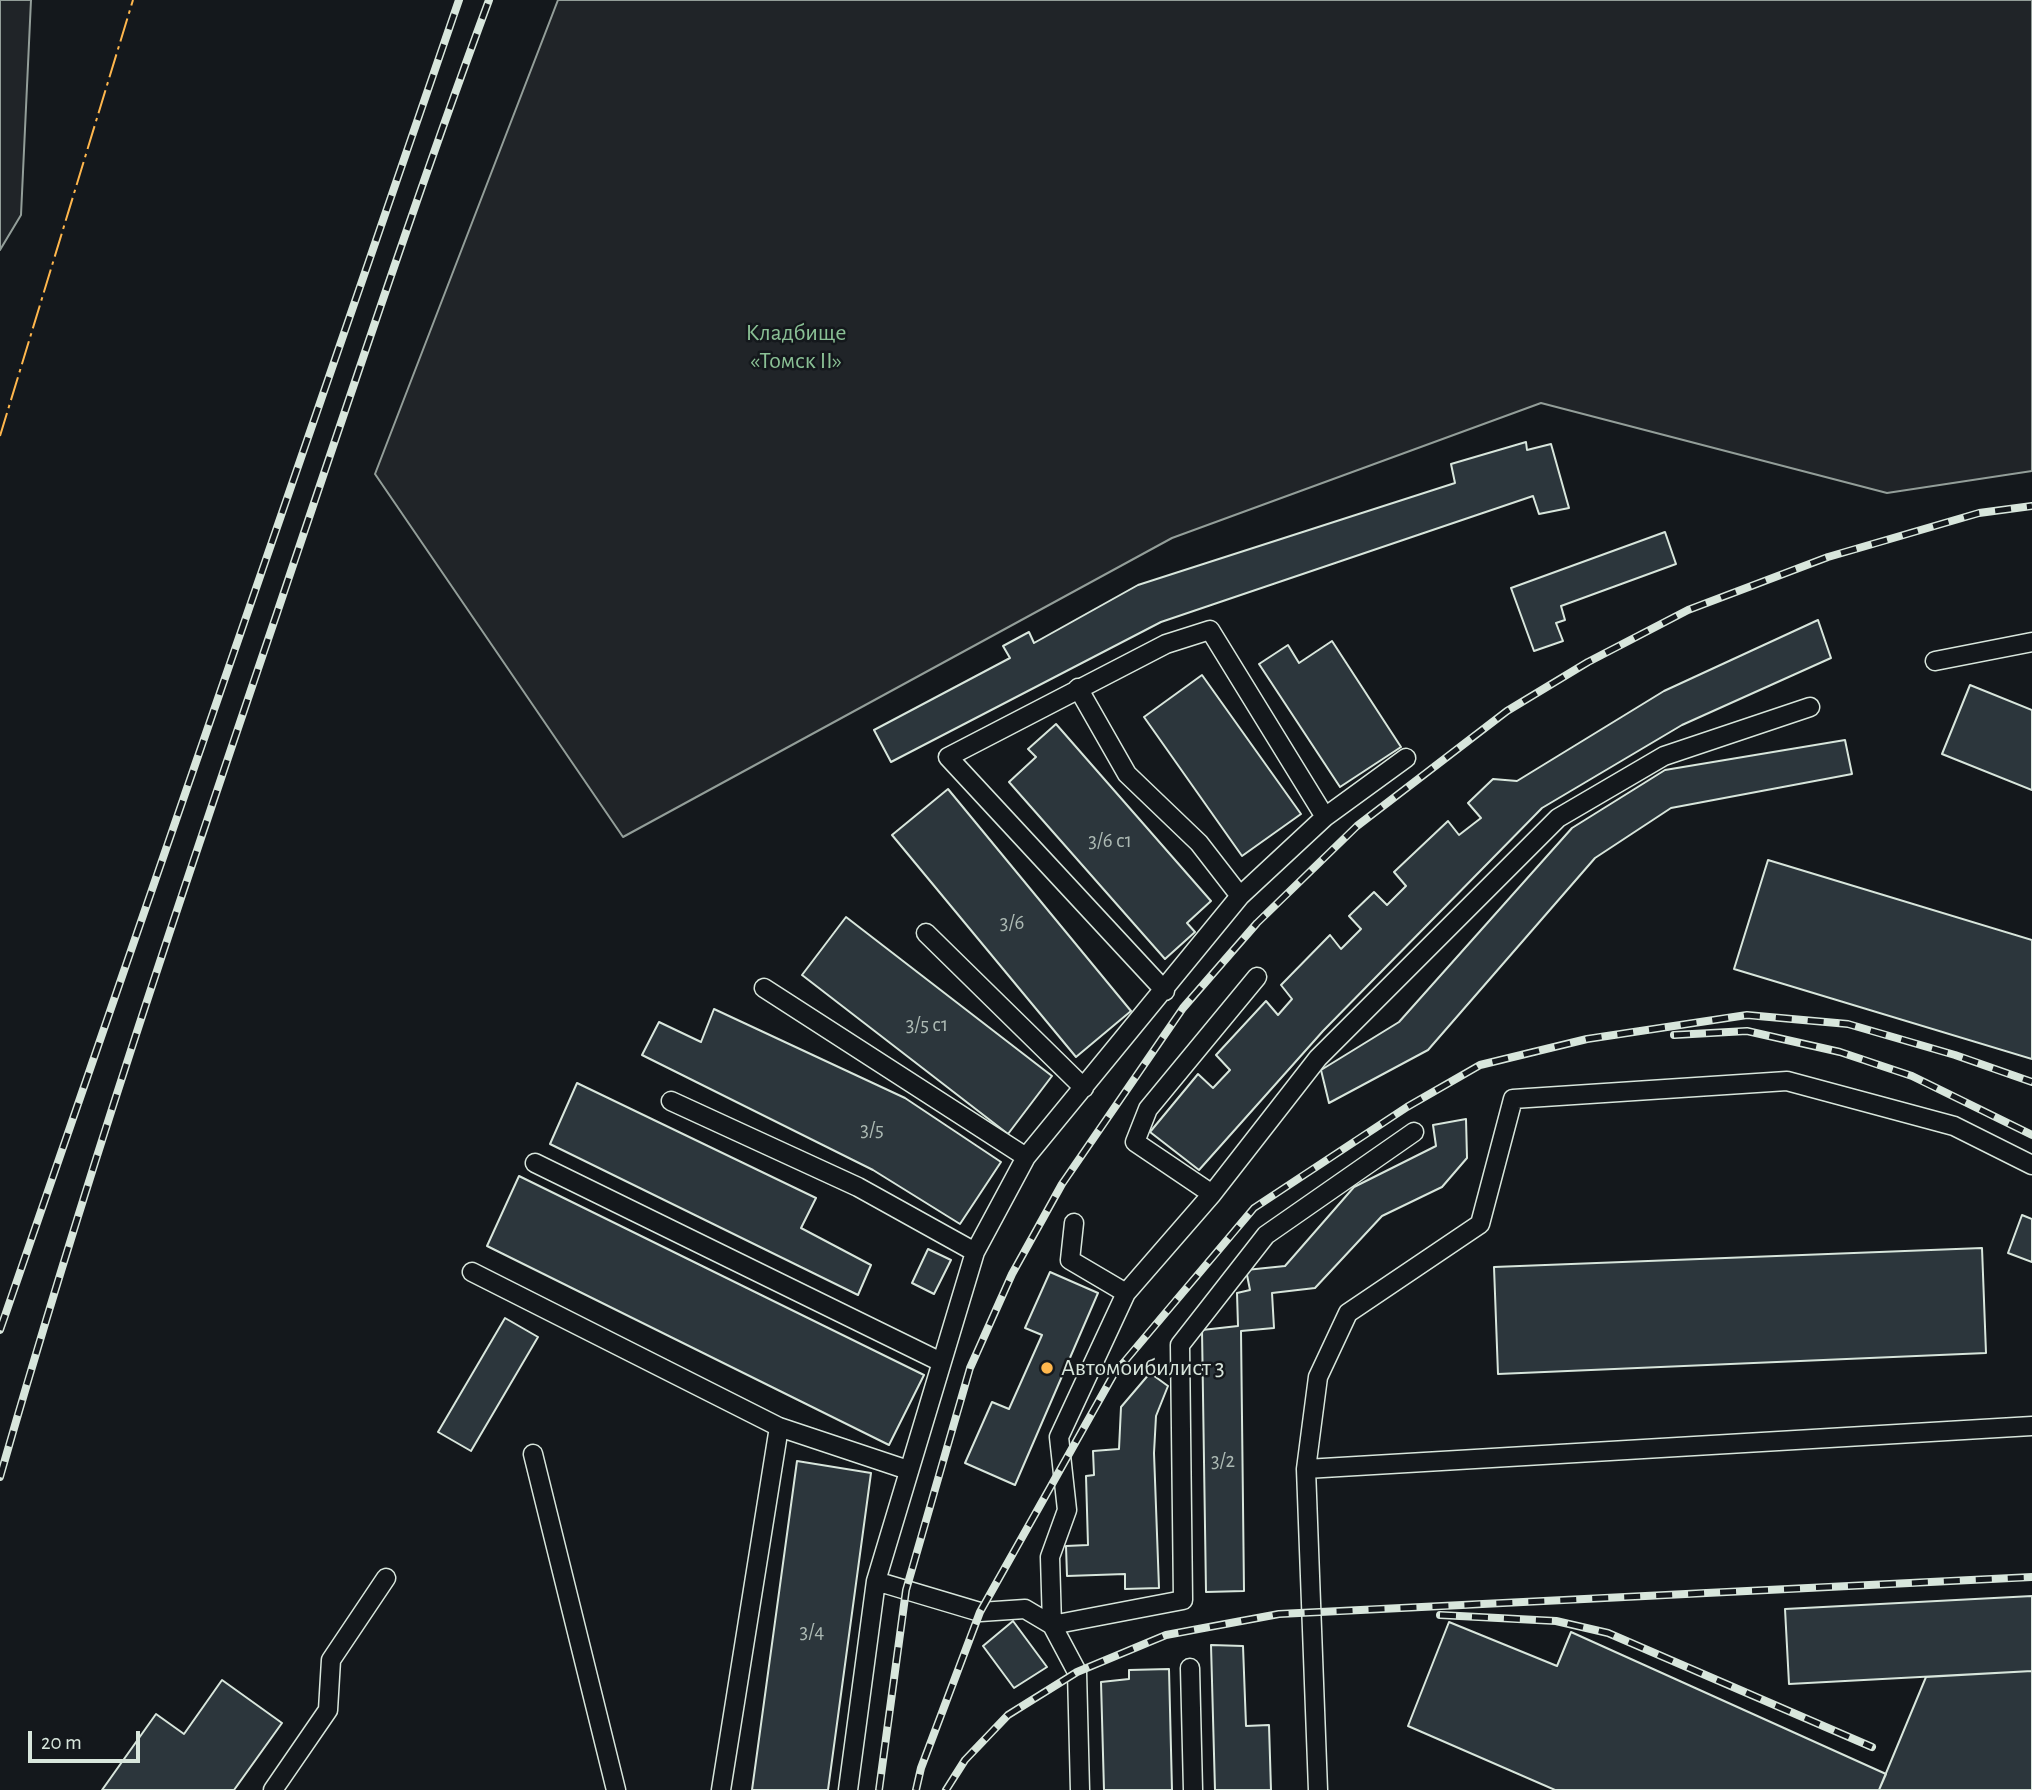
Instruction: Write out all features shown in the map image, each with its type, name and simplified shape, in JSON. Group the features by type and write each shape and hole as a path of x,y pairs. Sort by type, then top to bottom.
{"lane":[{"path":"1165,991 948,757 1166,644 1210,630 1325,817"},
{"path":"1935,661 2032,642"},
{"path":"1078,688 1127,774 1199,843 1240,896"},
{"path":"1080,1790 1077,1672 1052,1625 1050,1557 1067,1510 1059,1437 1126,1293 1212,1194 1318,1058 1558,818 1664,755 1810,707"},
{"path":"848,1790 876,1581 975,1252 1026,1157 1165,991 1240,896 1325,817 1406,758"},
{"path":"926,933 1084,1088"},
{"path":"1212,1194 1135,1142 1148,1109 1256,977"},
{"path":"764,988 1026,1157"},
{"path":"1318,1790 1306,1469 1318,1377 1348,1313 1480,1224 1513,1099 1787,1081 1954,1126 2032,1165"},
{"path":"671,1101 858,1186 975,1252"},
{"path":"876,1581 980,1612 1025,1609 1052,1625 1184,1600 1180,1345 1266,1235 1414,1132"},
{"path":"535,1163 941,1363"},
{"path":"1074,1223 1070,1261 1126,1293"},
{"path":"472,1272 779,1427 908,1470"},
{"path":"1306,1469 2032,1426"},
{"path":"721,1790 779,1427"},
{"path":"533,1454 616,1790"},
{"path":"273,1790 328,1710 331,1660 386,1577"},
{"path":"1190,1668 1193,1790"}],"green space":[{"path":"0,0 31,0 21,215 0,250"},
{"name":"Кладбище «Томск II»","path":"558,0 2032,0 2032,471 1887,493 1541,403 1172,538 623,837 375,474"}],"building":[{"path":"1526,442 1527,450 1551,444 1569,508 1539,514 1533,496 1161,622 891,762 874,730 1010,658 1003,646 1029,632 1034,643 1138,585 1455,483 1451,464"},
{"path":"1665,532 1676,564 1561,606 1565,620 1556,623 1563,641 1534,651 1511,588"},
{"path":"1818,620 1831,658 1682,725 1542,808 1323,1031 1199,1170 1150,1132 1198,1074 1213,1088 1230,1070 1216,1055 1266,1001 1278,1015 1292,999 1281,985 1330,935 1341,949 1361,929 1349,916 1374,892 1387,905 1406,886 1394,872 1448,821 1459,835 1481,818 1468,803 1493,779 1517,781 1664,691"},
{"path":"1332,641 1401,747 1340,787 1259,664 1288,645 1299,663"},
{"path":"1202,675 1301,814 1242,856 1144,717"},
{"path":"1970,685 2032,710 2032,790 1942,754"},
{"path":"1056,724 1211,901 1187,923 1195,932 1165,959 1009,782 1036,757 1028,749"},
{"path":"1845,740 1852,774 1671,808 1595,858 1428,1050 1329,1103 1321,1070 1399,1022 1572,828 1665,770"},
{"path":"948,789 1131,1011 1076,1057 892,835"},
{"path":"1768,860 2032,940 2032,1059 1734,969"},
{"path":"846,917 1052,1076 1008,1134 802,975"},
{"path":"714,1009 905,1098 1001,1162 960,1224 873,1170 642,1055 659,1022 701,1042"},
{"path":"577,1083 816,1198 801,1228 871,1265 858,1295 550,1144"},
{"path":"1466,1119 1467,1158 1442,1187 1382,1216 1315,1288 1272,1293 1274,1328 1241,1331 1244,1591 1206,1592 1202,1330 1238,1326 1237,1293 1250,1290 1246,1270 1285,1266 1354,1187 1436,1146 1433,1125"},
{"path":"519,1176 924,1375 889,1445 487,1246"},
{"path":"2022,1215 2032,1219 2032,1262 2008,1253"},
{"path":"1982,1248 1986,1353 1498,1374 1494,1267"},
{"path":"928,1249 951,1260 934,1294 912,1283"},
{"name":"Автомоибилист 3","path":"1050,1272 1098,1293 1015,1485 965,1463 992,1402 1009,1409 1042,1335 1025,1328"},
{"path":"505,1318 538,1337 471,1451 438,1432"},
{"path":"1150,1373 1168,1386 1156,1416 1154,1453 1159,1588 1125,1589 1125,1574 1067,1576 1066,1546 1088,1545 1086,1476 1094,1475 1093,1451 1119,1449 1121,1407"},
{"path":"797,1461 871,1473 828,1790 752,1790"},
{"path":"2032,1596 2032,1671 1789,1684 1785,1609"},
{"path":"1013,1621 1047,1667 1014,1688 983,1646"},
{"path":"1449,1622 1557,1666 1571,1632 1886,1774 1879,1790 1555,1790 1408,1726"},
{"path":"1211,1645 1243,1646 1246,1726 1269,1725 1271,1790 1215,1790"},
{"path":"1169,1669 1172,1790 1104,1790 1101,1682 1129,1679 1129,1670"},
{"path":"2032,1671 2032,1790 1879,1790 1926,1677"},
{"path":"222,1680 282,1723 234,1790 102,1790 156,1714 184,1734"}],"railway":[{"path":"0,1330 459,0"},
{"path":"0,1477 65,1259 169,935 381,306 489,0"},
{"path":"879,1790 906,1590 970,1368 1012,1274 1062,1184 1183,1008 1257,923 1357,826 1507,711 1588,662 1688,610 1828,557 1979,513 2032,506"},
{"path":"916,1790 921,1768 980,1612 1114,1374 1254,1208 1407,1107 1480,1065 1587,1039 1747,1015 1848,1024 1955,1055 2032,1082"},
{"path":"1674,1035 1747,1031 1840,1052 1912,1076 2032,1135"},
{"path":"946,1790 965,1760 1008,1715 1077,1672 1166,1635 1279,1614 2032,1577"},
{"path":"1440,1615 1556,1621 1608,1633 1872,1747"}],"power":[{"path":"0,436 133,0"}],"place":[{"name":"Автомоибилист 3","path":"1047,1368"}]}
